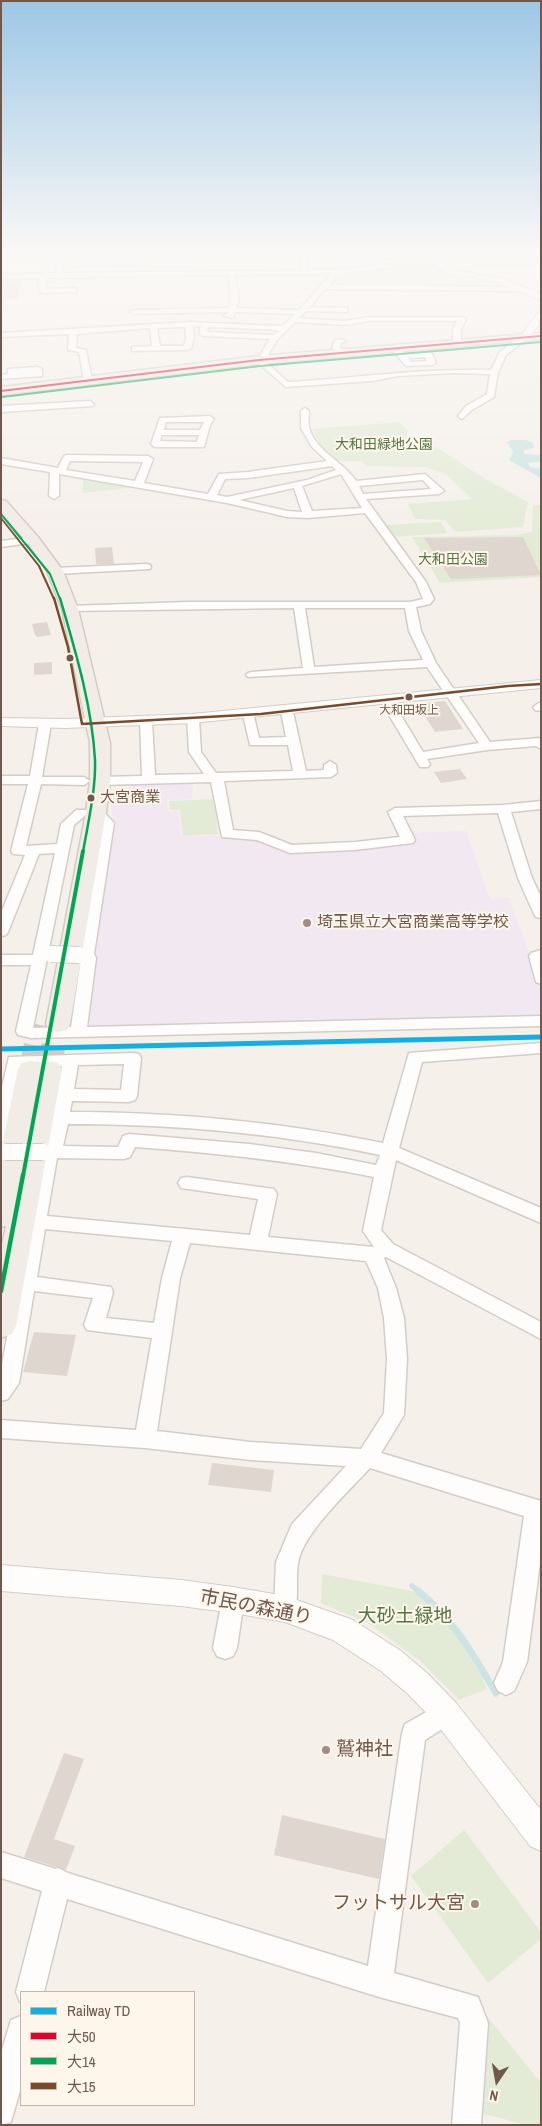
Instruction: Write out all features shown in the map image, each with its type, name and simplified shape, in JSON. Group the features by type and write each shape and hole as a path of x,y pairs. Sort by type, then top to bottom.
{"main road":[{"path":"5,390 262,360 335,348"},
{"path":"356,348 399,352 426,348"},
{"path":"1,504 27,541 42,572 57,610 90,724"},
{"path":"1,518 55,570 70,609 90,724 86,744 92,781 89,812 74,894 59,1027"},
{"path":"1,1217 50,1066"},
{"path":"1,1326 50,1066"}],"street":[{"path":"72,348 72,350 82,350 88,380"},
{"path":"135,349 152,348"},
{"path":"269,348 262,360 286,385 434,372 494,372"},
{"path":"462,416 469,408 491,395 494,372 503,354 511,348"},
{"path":"399,352 428,354 432,363 427,363 434,372"},
{"path":"5,390 2,377 12,376"},
{"path":"1,408 90,404"},
{"path":"70,609 188,605 410,605 429,600 421,582 368,510 352,484 342,471 315,445 305,428 304,410"},
{"path":"210,419 204,433 158,432 164,420 210,419"},
{"path":"54,496 58,470 68,458 148,459 139,484"},
{"path":"1,461 227,500 287,514 368,510"},
{"path":"211,498 222,476 252,475 333,463"},
{"path":"227,500 297,484 342,471"},
{"path":"252,475 257,493"},
{"path":"352,484 425,478 438,491 359,497"},
{"path":"297,484 308,514"},
{"path":"1,544 27,541"},
{"path":"55,570 146,567"},
{"path":"298,605 309,671"},
{"path":"410,605 415,631 430,663 486,746"},
{"path":"252,675 430,663"},
{"path":"1,722 90,724 193,719 287,712 541,684"},
{"path":"386,700 422,760 486,746 540,742 541,745"},
{"path":"287,712 300,775"},
{"path":"248,715 254,742 294,741"},
{"path":"193,719 195,752 215,777 227,834 259,836 290,849 355,846 408,840 395,812 503,809 541,805"},
{"path":"146,721 149,780"},
{"path":"45,724 36,782 18,851 62,848"},
{"path":"1,780 36,782 300,775 331,773 330,765"},
{"path":"503,809 536,890 541,914"},
{"path":"83,955 106,823 89,812 68,824 62,848 44,956 24,1031 31,1033 59,1027 541,1022"},
{"path":"1,932 34,850"},
{"path":"1,960 83,955 89,958 59,1027"},
{"path":"541,955 536,956 541,979"},
{"path":"285,1609 287,1562 300,1531 366,1458 394,1415 396,1359 394,1318 380,1252 372,1231 383,1173 415,1057 541,1048"},
{"path":"65,1095 129,1096 133,1058 50,1066 15,1061 3,1147 46,1152 124,1153 128,1140 249,1150 316,1159 383,1173"},
{"path":"1,1393 10,1383 37,1222 46,1152 56,1144 65,1095 50,1066"},
{"path":"61,1118 126,1118 227,1126 300,1134 390,1151 541,1216"},
{"path":"187,1183 268,1194 257,1243"},
{"path":"37,1222 257,1243 380,1252 541,1331"},
{"path":"145,1439 171,1278 183,1235"},
{"path":"27,1283 104,1292 94,1325 162,1331"},
{"path":"1,1429 145,1439 251,1451 366,1458 538,1510 534,1580 515,1662 506,1683"},
{"name":"市民の森通り","path":"1,1578 171,1592 233,1600 285,1609 342,1630 390,1661 418,1684 446,1713 541,1835"},
{"path":"225,1648 233,1600"},
{"path":"379,1983 414,1733 446,1713"},
{"path":"1,1865 58,1881 379,1983 468,2006 474,2023 466,2125"},
{"path":"30,1991 58,1881"},
{"path":"1,2112 20,2034"}],"shaded area":[{"name":"埼玉県立大宮商業高等学校","path":"193,782 192,799 167,800 168,811 178,811 182,837 218,835 220,838 257,840 280,851 291,853 413,844 409,833 466,831 490,899 508,897 541,983 541,1019 88,1029 85,1027 85,1010 95,953 92,947 113,822 111,802 132,801 132,783"}],"green space":[{"name":"大和田緑地公園","path":"398,422 408,430 406,441 438,448 482,477 528,502 523,527 456,532 445,520 415,519 408,504 472,499 446,474 425,467 366,466 362,461 338,461 320,444 312,429"},
{"path":"84,476 140,487 82,493"},
{"name":"大和田公園","path":"533,505 541,505 541,577 440,583 412,537 516,535 532,532"},
{"path":"441,522 447,533 394,537 386,525"},
{"path":"215,799 218,834 183,836 180,810 170,810 169,801"},
{"name":"大砂土緑地","path":"322,1574 417,1592 454,1631 481,1675 487,1689 459,1700 419,1660 368,1623 321,1603"},
{"name":"フットサル大宮","path":"464,1830 541,1932 541,1939 488,1983 411,1876"},
{"path":"486,2015 541,2083 541,2125 526,2125 481,2113 478,2105"}],"water":[{"path":"511,440 526,440 533,443 534,448 524,450 524,454 541,455 541,462 528,463 530,467 541,469 541,478 509,460 513,452 507,442"}],"building":[{"name":"大和田公園","path":"523,537 541,575 451,579 424,538"},
{"path":"112,547 114,564 96,564 95,548"},
{"path":"47,622 51,635 37,637 32,624"},
{"path":"52,662 52,674 34,675 34,663"},
{"path":"445,701 463,729 435,732 417,704"},
{"path":"460,769 467,779 441,783 434,772"},
{"path":"34,1332 76,1335 67,1376 23,1372"},
{"path":"212,1463 274,1470 271,1492 208,1485"},
{"path":"64,1753 84,1759 54,1839 75,1846 66,1870 24,1857"},
{"path":"282,1815 385,1839 379,1879 274,1855"}],"waterway":[{"path":"412,1586 420,1592"},
{"path":"418,1591 442,1613 462,1638 496,1693"}],"tunnel":[{"path":"49,1069 58,1024"},
{"path":"31,1069 40,1025"}],"rail line":[{"name":"TD","path":"1,1049 541,1037"}],"transit line":[{"name":"大50","path":"1,391 259,360 397,348"},
{"name":"大14","path":"2,397 260,366 468,348"},
{"name":"大14","path":"1,514 50,574 58,592 72,639 91,724 95,762 90,811 76,893 1,1291"},
{"name":"大15","path":"1,518 34,558 51,591 68,647 82,724 261,714 508,686 541,684"}],"place":[{"name":"大和田坂上","path":"409,697"},
{"name":"大宮商業","path":"91,798"},
{"name":"埼玉県立大宮商業高等学校","path":"307,923"},
{"name":"鷲神社","path":"326,1750"},
{"name":"フットサル大宮","path":"475,1904"}]}
